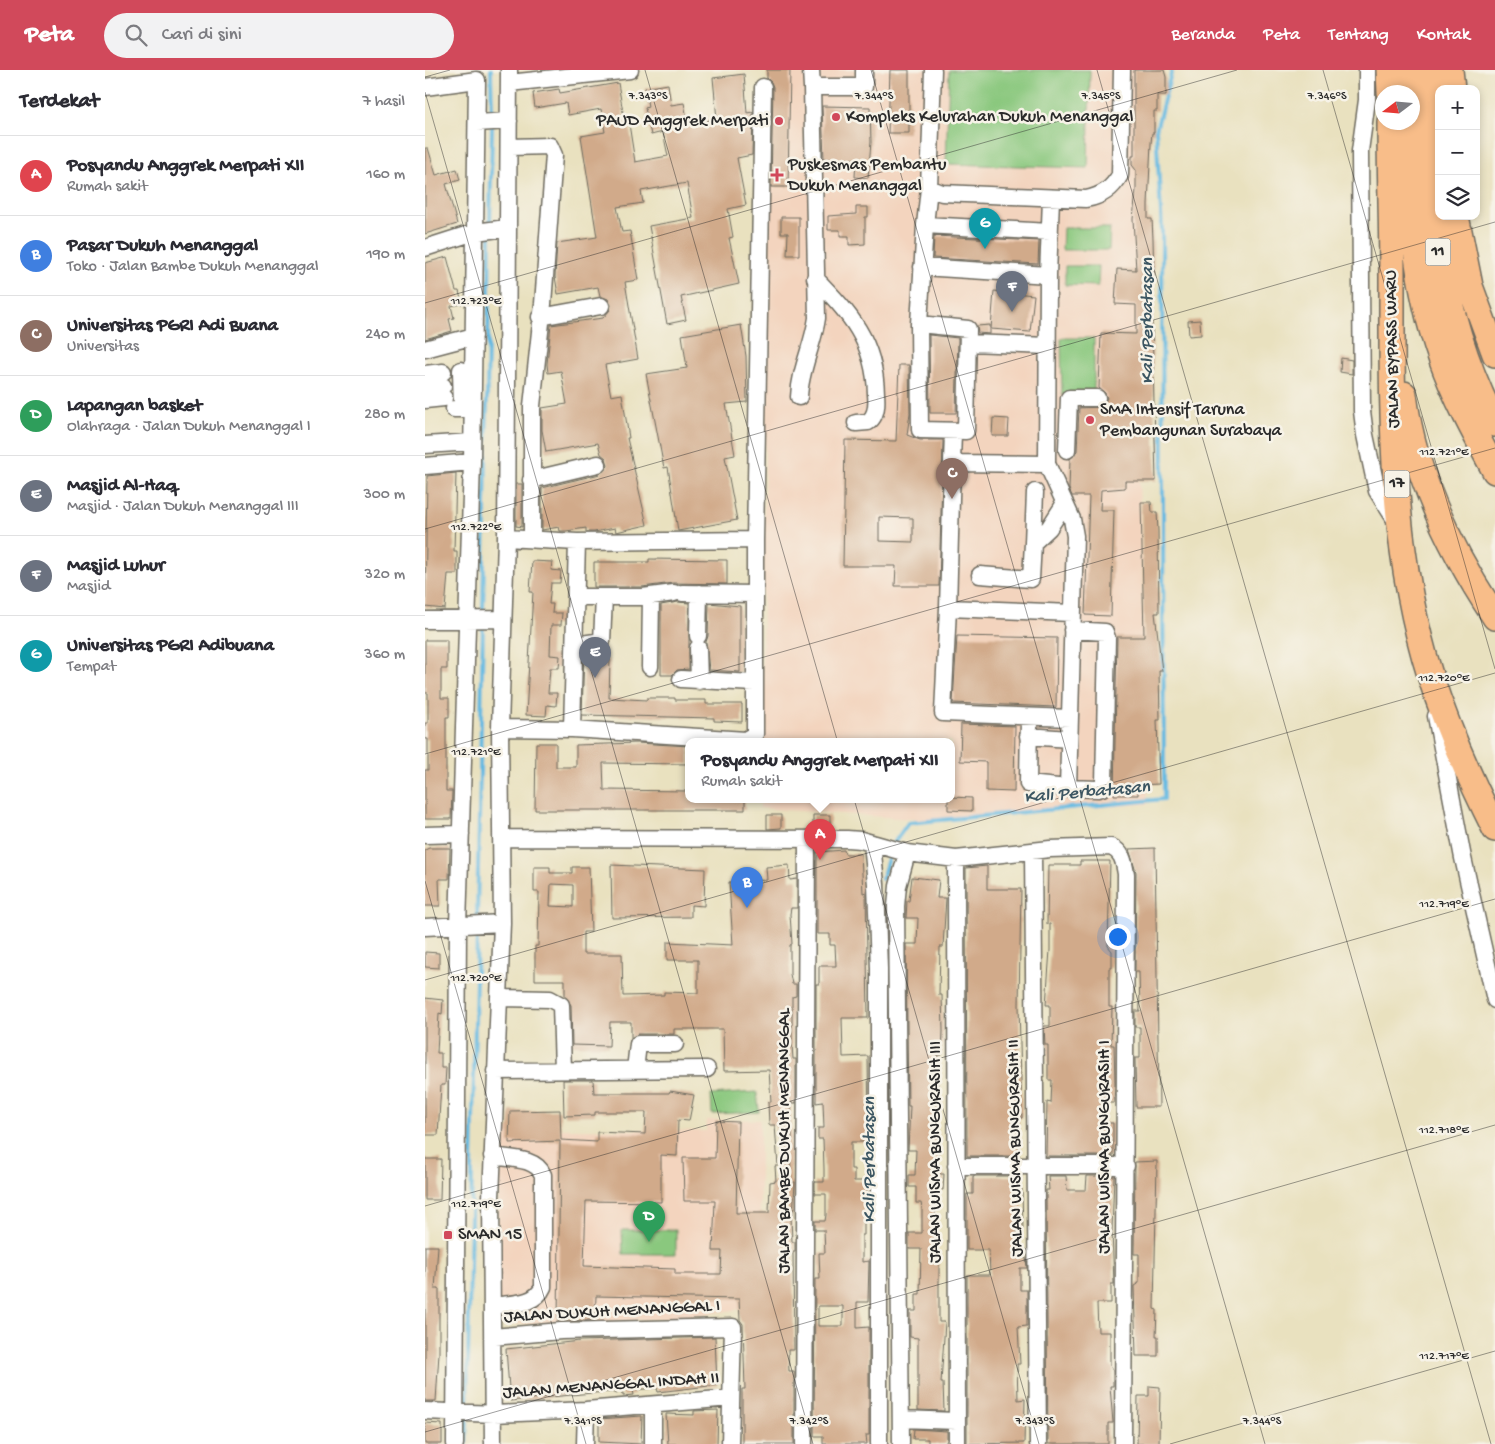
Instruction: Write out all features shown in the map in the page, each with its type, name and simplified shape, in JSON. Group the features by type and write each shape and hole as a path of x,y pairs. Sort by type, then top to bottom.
{"highway":[{"path":"1389,70 1389,85"},
{"path":"1409,70 1409,85"},
{"name":"11","path":"1431,70 1432,185 1437,246 1451,309 1461,342 1473,377 1495,424"},
{"path":"1450,70 1452,85"},
{"path":"1458,85 1459,70"},
{"name":"JALAN BYPASS WARU","path":"1390,130 1393,416 1401,530 1410,588 1430,675 1459,752 1495,829"},
{"name":"11","path":"1409,130 1414,234 1431,319 1441,357 1457,397 1495,471"},
{"path":"1457,220 1469,301 1476,330 1495,384"},
{"path":"1463,255 1480,316 1495,354"},
{"path":"1392,279 1405,401 1418,455 1451,542 1495,617"}],"street":[{"path":"493,1444 491,1413 493,1378 492,1156 500,998 502,838 498,619 506,538 506,229 509,76 630,70"},
{"path":"799,397 799,380 815,336 817,318 811,70"},
{"path":"812,87 864,88 864,70"},
{"path":"919,324 966,328 968,344 967,429 964,432 919,430 919,324 929,188 933,70"},
{"path":"929,188 942,193 1086,199 1098,197 1115,184 1119,175 1121,158 1122,70"},
{"path":"1367,70 1367,100 1360,151 1362,411 1377,491 1401,530"},
{"path":"425,87 477,80 481,123 474,336 454,387 425,410"},
{"path":"749,738 755,734 756,727 754,594 763,87"},
{"path":"481,123 508,122"},
{"path":"509,147 551,146 553,148 532,406 532,539"},
{"path":"1051,198 1047,275 1049,420 1047,464 1065,503 1075,536 1068,788"},
{"path":"925,225 1050,232"},
{"path":"425,248 477,232 506,229"},
{"path":"922,267 1047,275"},
{"path":"815,278 857,325 872,359 876,379 875,412 868,422 856,423"},
{"path":"540,317 601,306"},
{"path":"425,349 474,336"},
{"path":"968,344 1048,346"},
{"path":"425,374 454,387 472,442 472,618 461,834 458,1411 455,1444"},
{"path":"425,387 454,387"},
{"path":"425,400 454,387"},
{"path":"1067,450 1069,398 1097,398"},
{"path":"1049,420 1068,421"},
{"path":"953,432 943,713 1070,718"},
{"path":"425,445 472,442"},
{"path":"425,466 472,462"},
{"path":"952,463 1047,464"},
{"path":"531,480 599,464"},
{"path":"980,575 1031,579 1035,492"},
{"path":"1033,543 1049,528 1065,503"},
{"path":"506,538 577,542 755,540"},
{"path":"572,729 577,542"},
{"path":"575,597 651,596 678,593 754,594"},
{"path":"699,593 699,681"},
{"path":"650,668 651,596"},
{"path":"575,645 602,641 604,597"},
{"path":"948,608 1072,613"},
{"path":"425,620 498,619"},
{"path":"1029,717 1028,784 1068,788 1102,788 1104,784 1107,638 1105,632 1071,630"},
{"path":"1430,675 1443,755 1495,1000"},
{"path":"681,679 754,683"},
{"path":"500,728 572,729 714,738"},
{"path":"1029,736 1069,739"},
{"path":"425,835 461,834"},
{"path":"502,838 847,839 873,843 903,852 956,859 1033,851"},
{"name":"JALAN BAMBE DUKUH MENANGGAL","path":"804,1444 807,839"},
{"path":"873,843 877,884 879,989 879,1444"},
{"name":"JALAN WISMA BUNGURASIH I","path":"1033,851 1111,848 1119,853 1123,859 1126,874 1126,1166 1123,1444"},
{"name":"JALAN WISMA BUNGURASIH II","path":"1033,851 1038,1444"},
{"path":"901,1444 896,906 903,852"},
{"name":"JALAN WISMA BUNGURASIH III","path":"956,859 957,1444"},
{"path":"425,927 500,923"},
{"path":"500,998 550,998 561,1004 563,1070"},
{"path":"635,1070 638,1044 675,1044"},
{"path":"495,1071 707,1069"},
{"path":"492,1156 533,1162 540,1167 543,1175 543,1287 540,1295 533,1300 493,1306"},
{"path":"956,1166 1126,1166"},
{"name":"JALAN DUKUH MENANGGAL I","path":"492,1337 561,1331 733,1327 731,1398"},
{"path":"730,1444 731,1398"},
{"name":"JALAN MENANGGAL INDAH II","path":"425,1411 491,1413 586,1410 731,1398"},
{"path":"653,1405 653,1444"},
{"path":"585,1444 586,1410"},
{"path":"901,1419 957,1421"}],"shaded area":[{"path":"770,70 1139,70 1138,439 1148,804 925,820 760,808 760,803 955,803 955,738 761,738"},
{"path":"707,1120 760,1120 760,1239 748,1308 686,1317 577,1325 493,1324 502,1128 706,1131"}],"green space":[{"path":"949,70 1090,70 1088,168 946,164"},
{"path":"1063,228 1110,228 1109,250 1062,250"},
{"path":"1065,266 1099,266 1098,286 1065,285"},
{"path":"1061,338 1094,338 1094,395 1062,395"},
{"path":"757,1092 759,1112 712,1114 711,1095"},
{"path":"622,1230 676,1230 676,1254 623,1254"}],"building":[{"path":"767,70 790,70 788,187 771,187 773,87 767,78"},
{"path":"890,70 909,70 909,133 888,133"},
{"path":"1134,70 1164,70 1166,77 1166,95 1157,95 1157,111 1154,111 1148,204 1148,219 1152,219 1153,239 1154,283 1151,283 1156,481 1125,481 1125,488 1101,490 1100,510 1114,510 1111,616 1085,615 1089,496 1072,496 1069,489 1070,459 1077,451 1079,408 1102,407 1107,398 1105,393 1099,388 1101,333 1136,334 1136,305 1115,304 1117,269 1136,270 1133,219 1136,170 1132,165 1132,156 1134,156"},
{"path":"744,74 747,113 753,112 752,155 737,158 746,205 728,209 733,237 729,238 739,284 681,297 686,320 667,324 649,226 693,218 687,183 641,191 643,203 617,207 622,232 630,231 638,280 625,282 638,359 605,365 611,396 622,394 629,438 627,438 647,525 616,532 615,528 594,532 586,532 586,528 560,531 559,527 542,530 542,488 600,474 608,466 606,458 601,454 598,443 546,452 542,430 542,408 567,404 561,371 548,373 547,364 551,325 603,318 610,310 611,305 608,299 600,296 598,287 558,294 555,277 557,243 597,237 581,136 605,132 601,109 568,115 566,103 535,108 533,93 559,89 560,93 618,83 625,124 629,124 635,162 668,156 663,132 651,135 645,108 648,107 645,88 668,84 671,105 684,103 688,124 717,119 713,78"},
{"path":"822,106 870,107 871,142 868,178 855,177 856,159 824,159"},
{"path":"425,148 428,148 436,175 457,169 460,180 446,184 457,224 425,234"},
{"path":"856,207 868,207 868,217 865,217 865,244 849,245 849,236 840,236 840,230 828,230 828,216 856,214"},
{"path":"781,217 799,217 799,255 787,255 788,233 781,233"},
{"path":"934,236 1039,241 1038,264 933,258"},
{"path":"447,257 456,291 459,291 462,304 451,306 454,318 449,319 452,331 425,339 425,263"},
{"path":"994,291 1034,295 1030,332 991,329"},
{"path":"1200,320 1201,335 1189,336 1188,321"},
{"path":"741,325 746,356 747,402 726,404 735,455 725,457 737,520 678,531 668,467 664,468 646,374 687,368 682,335"},
{"path":"990,325 990,334 978,333 977,326"},
{"path":"929,335 958,338 956,413 930,413"},
{"path":"1341,358 1352,360 1352,374 1340,372"},
{"path":"899,365 909,365 910,413 907,435 920,440 943,440 939,586 895,586 896,566 843,566 845,440 896,441","holes":["879,517 913,518 913,542 879,541"]},
{"path":"993,418 1009,419 1008,436 992,436"},
{"path":"456,473 454,551 457,551 457,574 448,574 445,609 425,607 427,476"},
{"path":"516,484 522,484 522,527 516,526"},
{"path":"1141,502 1151,502 1152,512 1157,512 1159,613 1155,613 1162,671 1159,671 1160,720 1157,720 1159,784 1138,785 1138,795 1114,795 1117,637 1144,637"},
{"path":"649,559 727,560 727,584 673,583 642,587 594,587 594,562 649,562"},
{"path":"532,561 552,562 551,570 561,571 560,583 551,583 549,604 553,604 552,613 562,613 561,625 551,625 550,655 560,656 559,668 550,668 548,693 557,693 556,706 547,705 546,716 526,715 533,592 530,592"},
{"path":"678,602 689,603 689,669 677,670 672,675 661,675 661,605"},
{"path":"709,603 740,606 740,672 709,670 706,642 708,636"},
{"path":"957,636 1057,638 1056,707 953,703"},
{"path":"425,640 447,640 447,669 441,669 441,698 449,698 449,717 446,717 446,791 452,791 451,819 425,819 425,770 428,770 428,739 425,739 425,723 428,723 428,693 425,693"},
{"path":"605,650 605,659 610,660 609,698 647,700 647,698 675,698 675,700 706,700 706,704 742,704 742,722 714,721 714,718 582,715 584,654"},
{"path":"961,724 1015,726 1014,792 986,791 986,762 960,761"},
{"path":"536,743 556,743 556,767 576,767 576,745 637,743 685,746 685,764 603,763 604,790 685,791 685,803 745,803 745,810 535,810"},
{"path":"955,797 972,798 972,811 948,810 948,803 955,803"},
{"path":"767,815 781,815 781,828 767,829"},
{"path":"813,815 830,815 830,825 813,825"},
{"path":"429,848 450,848 449,879 439,879 440,906 425,906 425,850"},
{"path":"1155,848 1159,1107 1136,1107 1135,1058 1140,1058 1140,1027 1135,1027 1135,1011 1140,1011 1139,972 1135,972 1136,872 1129,849"},
{"path":"844,850 845,854 861,854 863,893 866,892 868,1018 842,1018 843,1057 868,1056 869,1142 851,1142 851,1169 854,1169 854,1181 868,1181 867,1211 864,1211 864,1235 862,1235 862,1262 869,1261 868,1302 857,1302 857,1328 869,1327 869,1435 866,1435 867,1444 823,1444 823,1436 814,1436 815,1279 820,1279 819,1253 825,1253 824,1230 815,1230 815,1221 825,1221 826,1215 826,1194 815,1194 815,1182 824,1182 823,1139 818,1139 818,1128 824,1128 823,1102 816,1103 816,984 819,984 819,966 836,966 835,945 830,945 830,934 817,934 817,852","holes":["818,1306 843,1306 843,1326 818,1326"]},
{"path":"1080,861 1110,861 1108,946 1112,951 1112,968 1109,968 1109,1007 1112,1007 1111,1045 1114,1045 1115,1084 1114,1103 1101,1103 1102,1123 1113,1123 1113,1156 1046,1156 1047,1102 1051,1103 1052,1080 1048,1080 1048,1045 1045,1045 1044,1026 1050,1026 1050,1005 1046,1005 1050,950 1050,924 1047,924 1048,865 1080,865"},
{"path":"611,865 705,869 704,906 691,905 691,917 612,918"},
{"path":"789,865 790,880 797,879 797,908 791,908 790,914 792,944 790,945 790,974 792,984 796,984 796,996 792,997 792,1045 793,1059 796,1059 796,1103 791,1103 792,1140 790,1140 791,1182 795,1182 793,1216 791,1216 792,1242 795,1242 795,1252 793,1252 794,1350 788,1350 789,1371 794,1371 794,1444 742,1444 742,1389 745,1389 743,1324 740,1320 739,1299 596,1296 595,1320 558,1321 560,1141 509,1143 510,1111 560,1110 561,1140 597,1142 597,1132 645,1134 646,1112 595,1112 595,1115 564,1116 563,1080 593,1080 594,1093 669,1093 670,1091 694,1095 689,1121 678,1120 677,1156 661,1155 661,1202 586,1201 584,1266 675,1269 675,1274 721,1274 722,1251 713,1251 715,1201 684,1201 683,1158 715,1158 716,1121 738,1122 736,1213 769,1213 770,1182 776,1181 775,1166 778,1166 775,1125 769,1125 768,1102 771,1102 769,1070 724,1071 723,1029 674,1029 674,1034 638,1034 631,1038 631,1022 610,1022 609,1046 572,1045 571,1005 565,996 565,980 535,980 535,946 538,946 539,892 534,892 534,867 550,867 550,873 572,873 572,867 589,867 591,932 583,932 583,954 622,954 623,996 664,995 664,992 698,993 698,960 667,960 667,942 733,945 729,882 767,880 766,867","holes":["551,884 573,885 573,907 550,906"]},
{"path":"987,866 987,889 1021,889 1019,1005 1022,1118 1019,1118 1019,1156 967,1156 966,868"},
{"path":"912,877 939,880 937,898 946,898 943,947 940,947 939,995 942,995 943,1031 942,1055 938,1055 937,1133 939,1133 938,1174 944,1174 943,1190 936,1189 935,1236 937,1236 937,1252 939,1252 939,1322 945,1322 941,1383 943,1383 944,1411 918,1410 918,1338 910,1337 910,1311 916,1311 916,1294 920,1294 921,1249 909,1249 909,1233 922,1233 921,1203 916,1203 916,1187 909,1187 909,1175 915,1175 916,1150 908,1150 910,1106 908,1106 906,944 917,944 918,918 906,918"},
{"path":"425,952 439,953 439,968 425,967"},
{"path":"425,998 443,1000 442,1014 439,1013 437,1053 441,1053 441,1068 446,1068 445,1085 441,1085 438,1135 425,1135"},
{"path":"425,1159 441,1159 440,1200 425,1200"},
{"path":"1157,1161 1154,1309 1157,1310 1156,1336 1158,1336 1158,1356 1136,1356 1134,1286 1139,1283 1139,1254 1134,1254 1135,1162"},
{"path":"973,1176 1019,1176 1019,1189 1022,1189 1023,1229 1017,1229 1018,1258 1026,1258 1027,1268 1020,1268 1020,1290 1027,1290 1027,1326 1018,1327 1020,1364 1017,1364 1018,1400 1025,1399 1024,1443 967,1444 967,1275 990,1275 989,1250 967,1250 967,1194 973,1194"},
{"path":"1048,1176 1066,1176 1067,1190 1086,1190 1087,1176 1114,1176 1112,1230 1114,1284 1111,1284 1111,1303 1097,1303 1098,1332 1110,1332 1110,1365 1113,1369 1113,1386 1110,1386 1113,1423 1108,1423 1108,1444 1048,1444 1046,1190 1049,1190"},
{"path":"425,1246 438,1246 435,1289 439,1289 439,1353 436,1401 425,1401"},
{"path":"715,1337 717,1385 658,1392 657,1388 633,1390 634,1395 623,1396 623,1393 615,1394 615,1392 592,1393 510,1401 506,1349 580,1341"},
{"path":"1149,1386 1160,1387 1159,1444 1137,1444 1138,1396 1149,1396"},
{"path":"718,1410 717,1444 668,1444 666,1414 694,1415 694,1411"},
{"path":"642,1416 641,1444 599,1442 599,1419"},
{"path":"425,1423 442,1424 442,1444 425,1444"},
{"path":"914,1429 947,1431 947,1440 945,1444 928,1444 928,1439 913,1439"}],"waterway":[{"path":"491,70 492,117"},
{"name":"Kali Perbatasan","path":"892,846 908,823 1164,799 1162,230 1156,130 1172,70"},
{"path":"490,227 492,127"},
{"path":"483,614 490,234"},
{"path":"477,919 483,624"},
{"name":"Kali Perbatasan","path":"882,879 890,852"},
{"path":"467,1409 477,929"},
{"path":"466,1444 467,1416"}],"place":[{"name":"Kompleks Kelurahan Dukuh Menanggal","path":"836,117"},
{"name":"PAUD Anggrek Merpati","path":"779,121"},
{"name":"Puskesmas Pembantu Dukuh Menanggal","path":"777,175"},
{"name":"Universitas PGRI Adibuana","path":"985,249"},
{"name":"Masjid Luhur","path":"1012,312"},
{"name":"SMA Intensif Taruna Pembangunan Surabaya","path":"1090,420"},
{"name":"Universitas PGRI Adi Buana","path":"952,499"},
{"name":"Masjid Al-Haq","path":"595,678"},
{"name":"Posyandu Anggrek Merpati XII","path":"820,860"},
{"name":"Pasar Dukuh Menanggal","path":"747,908"},
{"name":"SMAN 15","path":"448,1235"},
{"name":"Lapangan basket","path":"649,1242"}]}
